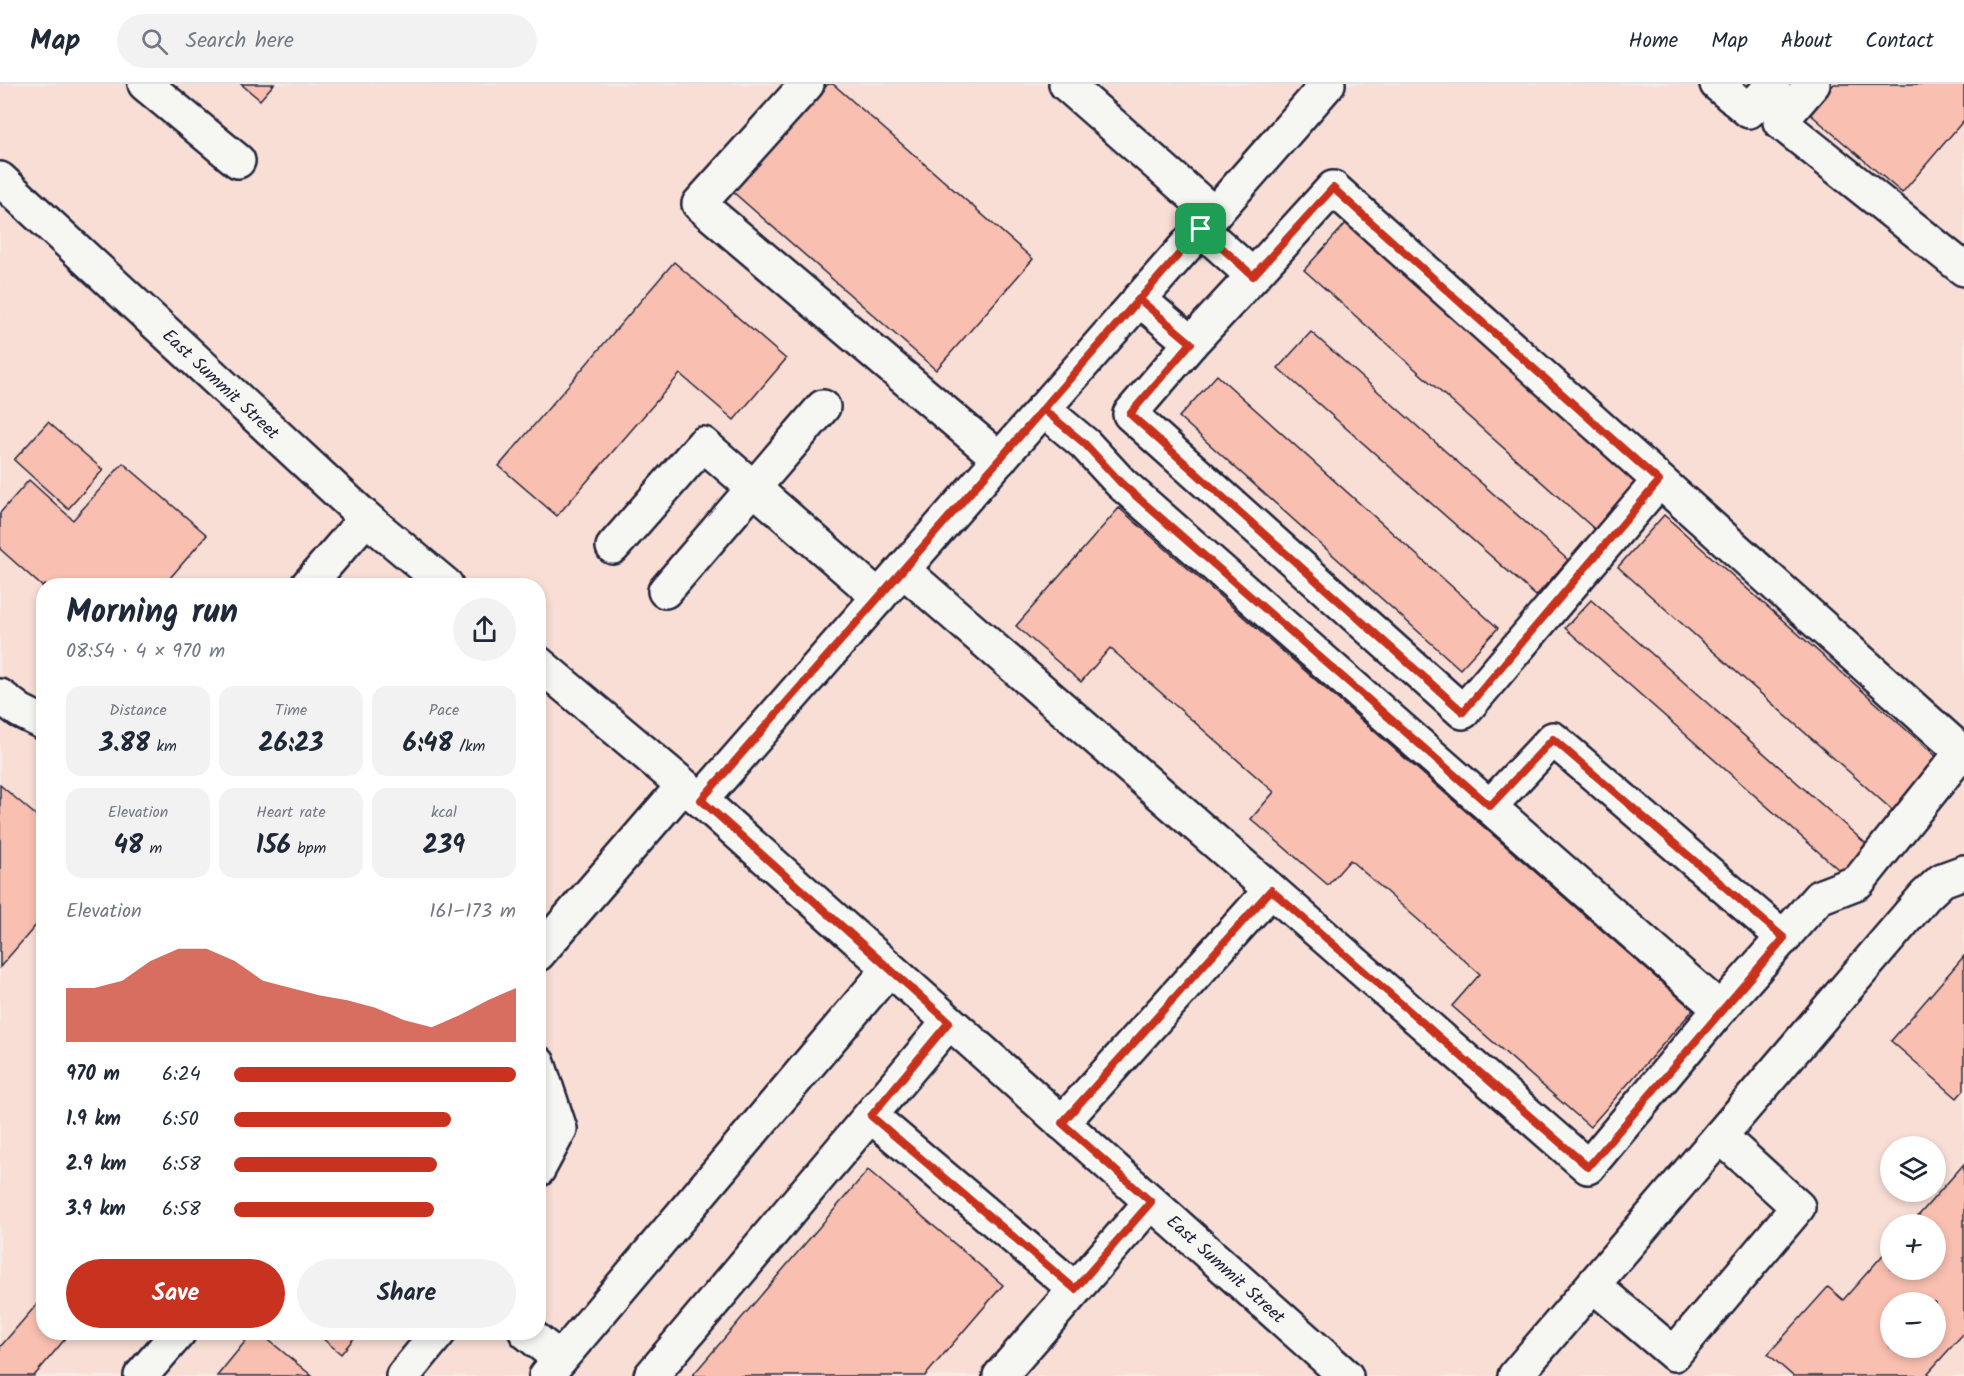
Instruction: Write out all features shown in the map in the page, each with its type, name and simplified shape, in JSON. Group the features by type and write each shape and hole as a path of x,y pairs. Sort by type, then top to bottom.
{"street":[{"path":"145,84 238,161"},
{"path":"807,84 699,204 1000,459"},
{"path":"1066,84 1207,222 1253,276"},
{"path":"546,946 879,597 1328,84"},
{"path":"1717,84 1749,111 1773,84"},
{"path":"1813,84 1780,122 1964,269"},
{"name":"East Summit Street","path":"0,179 366,518 438,578"},
{"path":"903,570 1588,1167 1720,1009 1820,897 1858,882 1962,752 1333,188 1191,343 1130,414 1463,712 1659,481"},
{"path":"1139,299 1191,343"},
{"path":"665,591 823,407"},
{"path":"1043,409 1085,444 1121,483 1720,1009"},
{"path":"613,547 703,444 879,597"},
{"path":"314,578 366,518"},
{"name":"East Summit Street","path":"546,670 692,793 1346,1376"},
{"path":"0,696 20,711 36,719"},
{"path":"1490,806 1553,739 1784,938"},
{"path":"1515,1376 1925,896 1942,880 1964,872"},
{"path":"1062,1123 1271,890"},
{"path":"532,1340 553,1367 889,969"},
{"path":"651,1376 949,1022"},
{"path":"546,1087 560,1129 546,1155"},
{"path":"871,1116 1075,1289"},
{"path":"1593,1285 1674,1354 1798,1207 1720,1136"},
{"path":"1000,1376 1151,1202"},
{"path":"141,1376 172,1340"},
{"path":"403,1376 432,1340"}],"shaded area":[{"path":"0,84 1964,84 1964,1376 0,1376"}],"building":[{"path":"241,84 274,84 260,100"},
{"path":"828,84 833,84 1033,259 936,370 733,192"},
{"path":"1834,84 1964,84 1964,120 1902,193 1809,113"},
{"path":"1348,221 1644,485 1600,534 1304,270"},
{"path":"674,262 786,359 734,420 680,374 557,516 499,466"},
{"path":"1311,332 1568,560 1536,596 1278,368"},
{"path":"1217,375 1498,628 1460,669 1179,417"},
{"path":"48,422 103,470 68,509 14,460"},
{"path":"123,463 207,535 170,578 36,578 36,581 0,549 0,513 29,480 73,520"},
{"path":"1119,508 1693,1010 1590,1127 1452,1006 1480,974 1350,860 1328,885 1251,819 1274,792 1110,648 1081,682 1016,626"},
{"path":"1664,515 1946,765 1900,817 1618,567"},
{"path":"1591,600 1872,849 1847,877 1565,628"},
{"path":"0,785 36,815 36,925 0,967"},
{"path":"1964,956 1964,1090 1957,1098 1891,1041"},
{"path":"1964,1164 1964,1333 1946,1353 1946,1292 1880,1292 1880,1358 1942,1358 1928,1373 1931,1376 1793,1376 1768,1354 1828,1287 1843,1300 1880,1258 1880,1280 1946,1280 1946,1214 1920,1214 1930,1202 1946,1202 1946,1184"},
{"path":"868,1170 1003,1285 925,1376 692,1376"},
{"path":"36,1305 36,1340 64,1340 34,1376 0,1376 0,1347"},
{"path":"246,1340 269,1340 312,1376 217,1376"},
{"path":"324,1340 352,1340 341,1354"}],"route":[{"path":"1201,229 1139,299 701,800 949,1022 871,1116 1075,1289 1151,1202 1062,1123 1271,890 1588,1167 1720,1009 1784,938 1553,739 1490,806 1121,483 1085,444 1043,409 1139,299 1191,343 1130,414 1463,712 1659,481 1333,188 1253,276 1201,229"}]}
